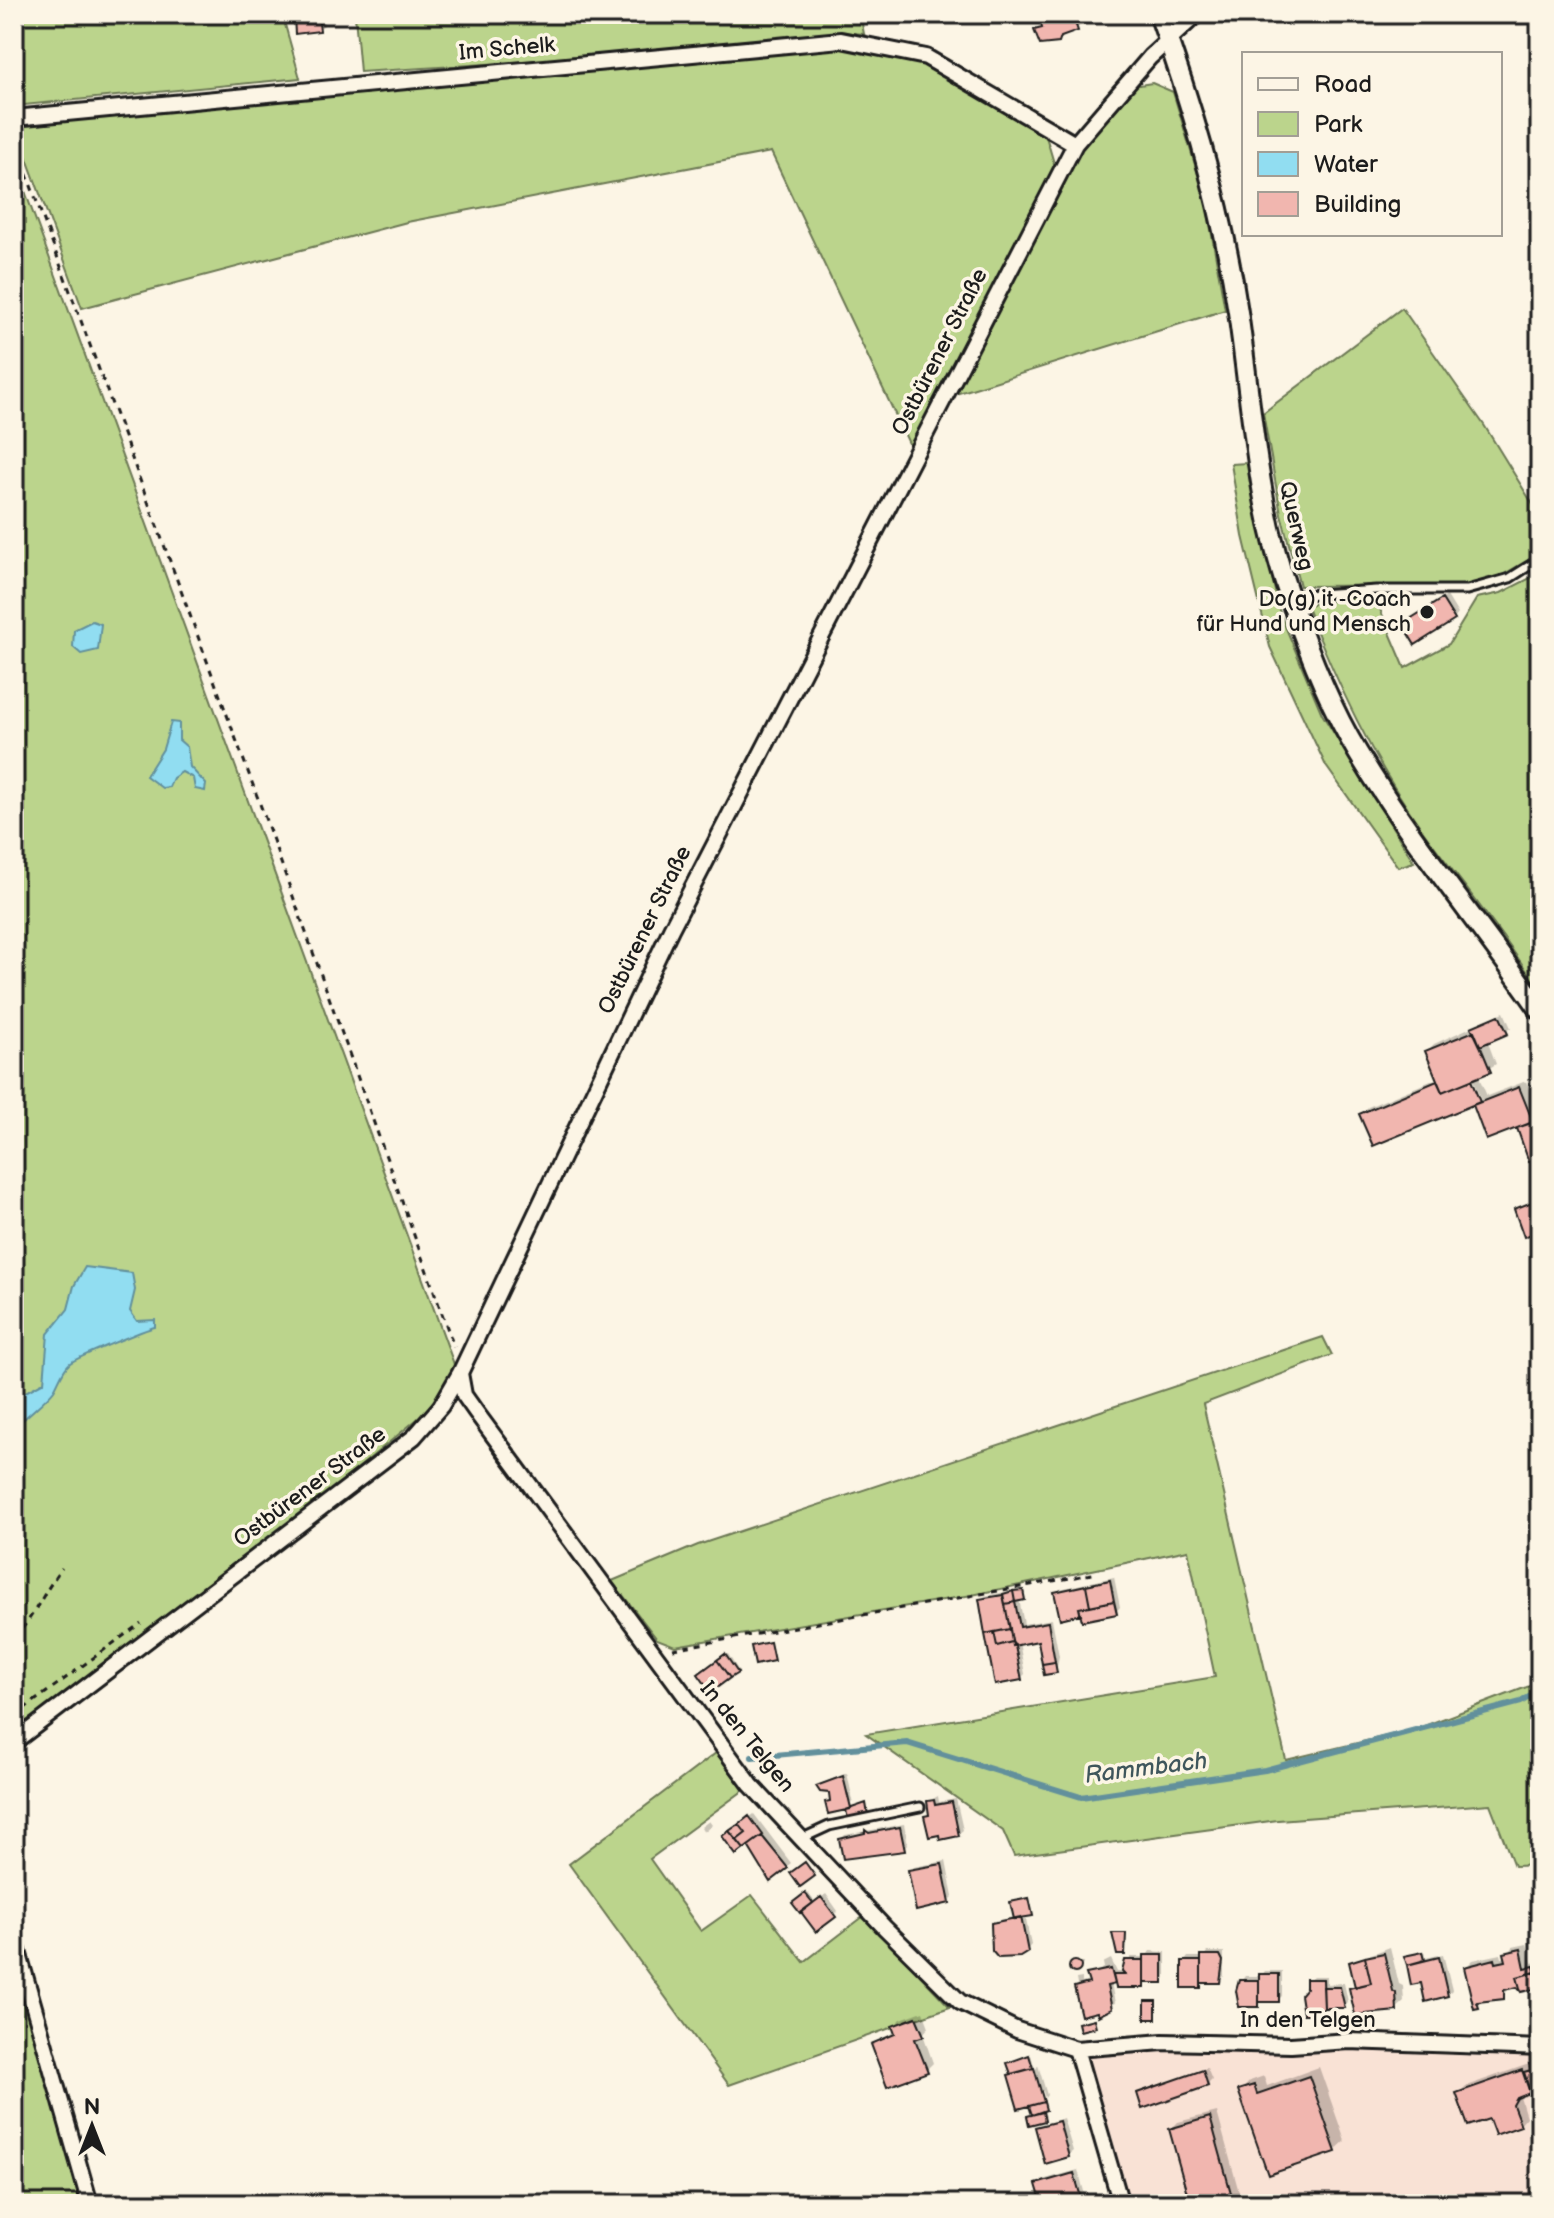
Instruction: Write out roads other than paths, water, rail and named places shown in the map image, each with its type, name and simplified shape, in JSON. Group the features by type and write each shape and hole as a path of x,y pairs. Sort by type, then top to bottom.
{"street":[{"path":"1159,14 1168,39 1197,14"},
{"name":"Ostbürener Straße","path":"14,1742 414,1437 441,1406 460,1373 671,929 1075,144 1168,39"},
{"name":"Querweg","path":"1168,39 1188,94 1216,199 1238,309 1261,482 1289,596 1322,684 1356,751 1410,834 1540,1010"},
{"name":"Im Schelk","path":"14,118 841,40 926,57 1075,144"},
{"name":"In den Telgen","path":"460,1373 464,1395 751,1785 885,1928 960,2002 1017,2030 1076,2049 1163,2042 1291,2045 1349,2041 1540,2048"},
{"path":"14,1937 90,2204"},
{"path":"1076,2049 1121,2204"}],"lane":[{"path":"1289,596 1376,590 1467,590 1510,578 1540,559"},
{"path":"803,1838 829,1826 920,1807"}],"water":[{"path":"92,621 101,624 98,650 81,654 73,647 74,630"},
{"path":"171,722 179,723 179,740 187,747 190,767 206,784 205,791 195,789 193,778 182,772 173,778 169,787 162,788 146,776 163,749"},
{"path":"85,1267 132,1273 135,1290 130,1311 137,1321 155,1320 155,1327 70,1363 54,1390 14,1429 14,1398 44,1382 48,1334 68,1309 74,1286"}],"waterway":[{"name":"Rammbach","path":"752,1757 907,1743 1081,1797 1265,1770 1521,1702 1540,1690"}],"place":[{"name":"Do(g) it -Coach für Hund und Mensch","path":"1427,612"}]}
